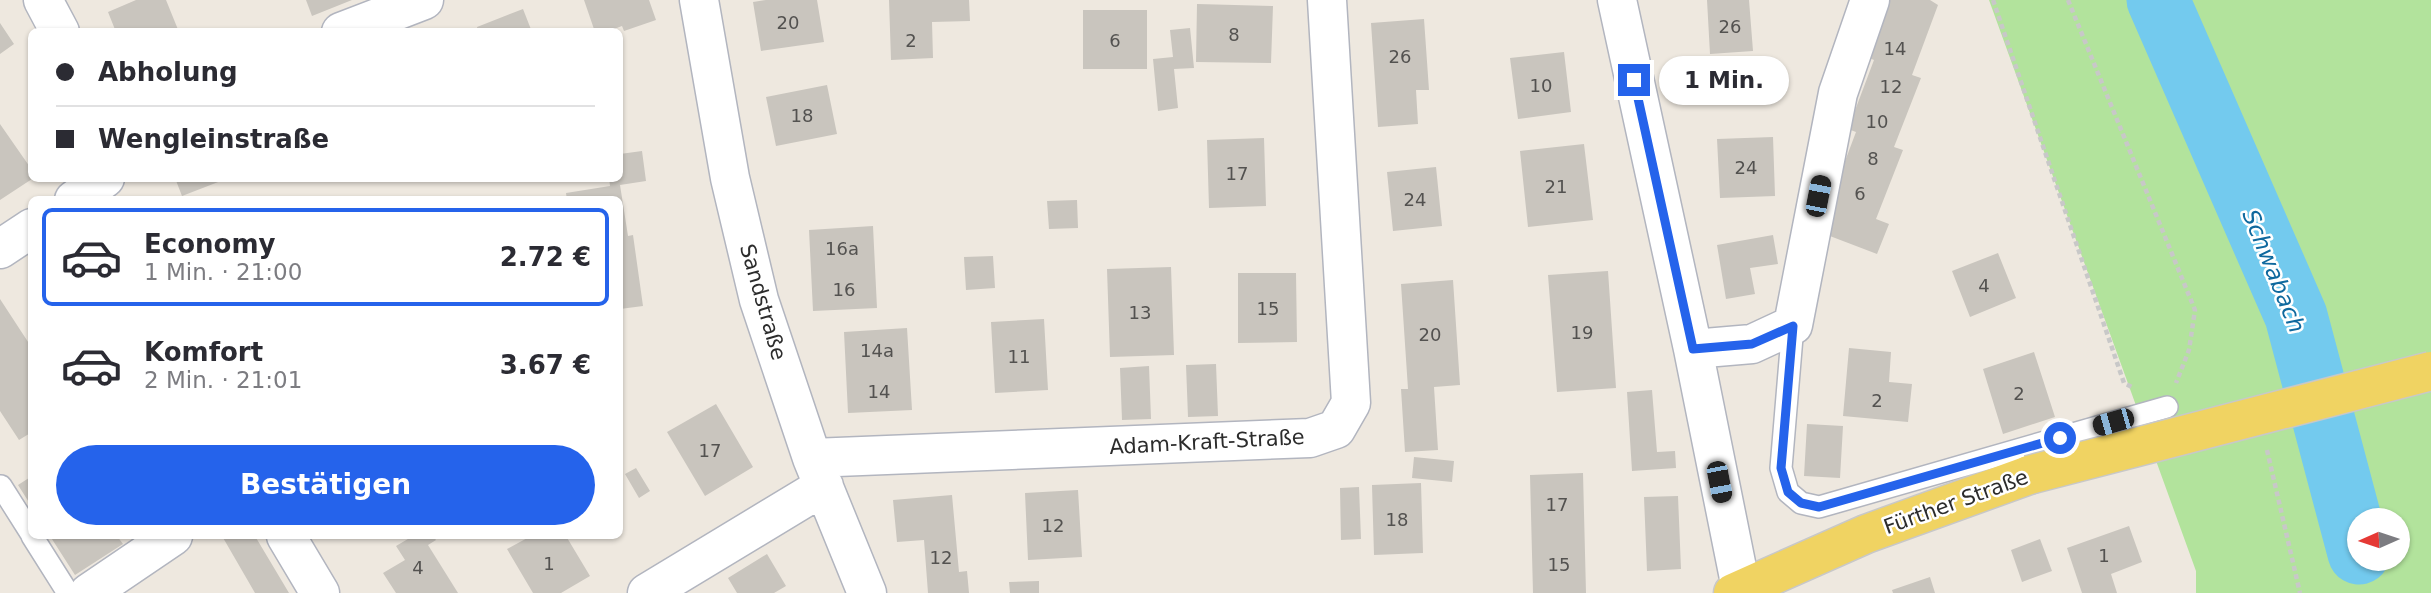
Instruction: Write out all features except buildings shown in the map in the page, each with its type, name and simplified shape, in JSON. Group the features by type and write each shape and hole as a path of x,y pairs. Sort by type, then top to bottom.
{"main road":[{"name":"Fürther Straße","path":"1738,592 1866,534 2029,475 2431,371"}],"street":[{"path":"43,0 58,28"},
{"path":"351,28 424,0"},
{"name":"Sandstraße","path":"699,0 730,178 759,300 818,472 867,593"},
{"name":"Adam-Kraft-Straße","path":"647,593 818,472 1310,438 1336,429 1351,404 1327,0"},
{"path":"1616,0 1693,349 1738,592"},
{"path":"1693,349 1752,344 1793,326 1838,93 1870,0"},
{"path":"80,196 99,182"},
{"path":"0,249 28,231"},
{"path":"89,593 169,539"},
{"path":"288,539 320,593"}],"lane":[{"path":"1793,326 1781,468 1788,492 1801,503 1819,507 2167,407"},
{"path":"1,486 28,529"},
{"path":"34,539 68,593"}],"path":[{"path":"1993,0 2124,383 2167,407 2189,350 2195,310 2068,0"},
{"path":"2267,449 2300,593"}],"green space":[{"path":"1989,0 2431,0 2431,593 2196,593 2196,571"}],"waterway":[{"name":"Schwabach","path":"2158,0 2296,316 2347,508"}],"route":[{"path":"1634,80 1693,349 1752,344 1793,326 1781,468 1788,492 1801,503 1819,507 2060,438"}]}
